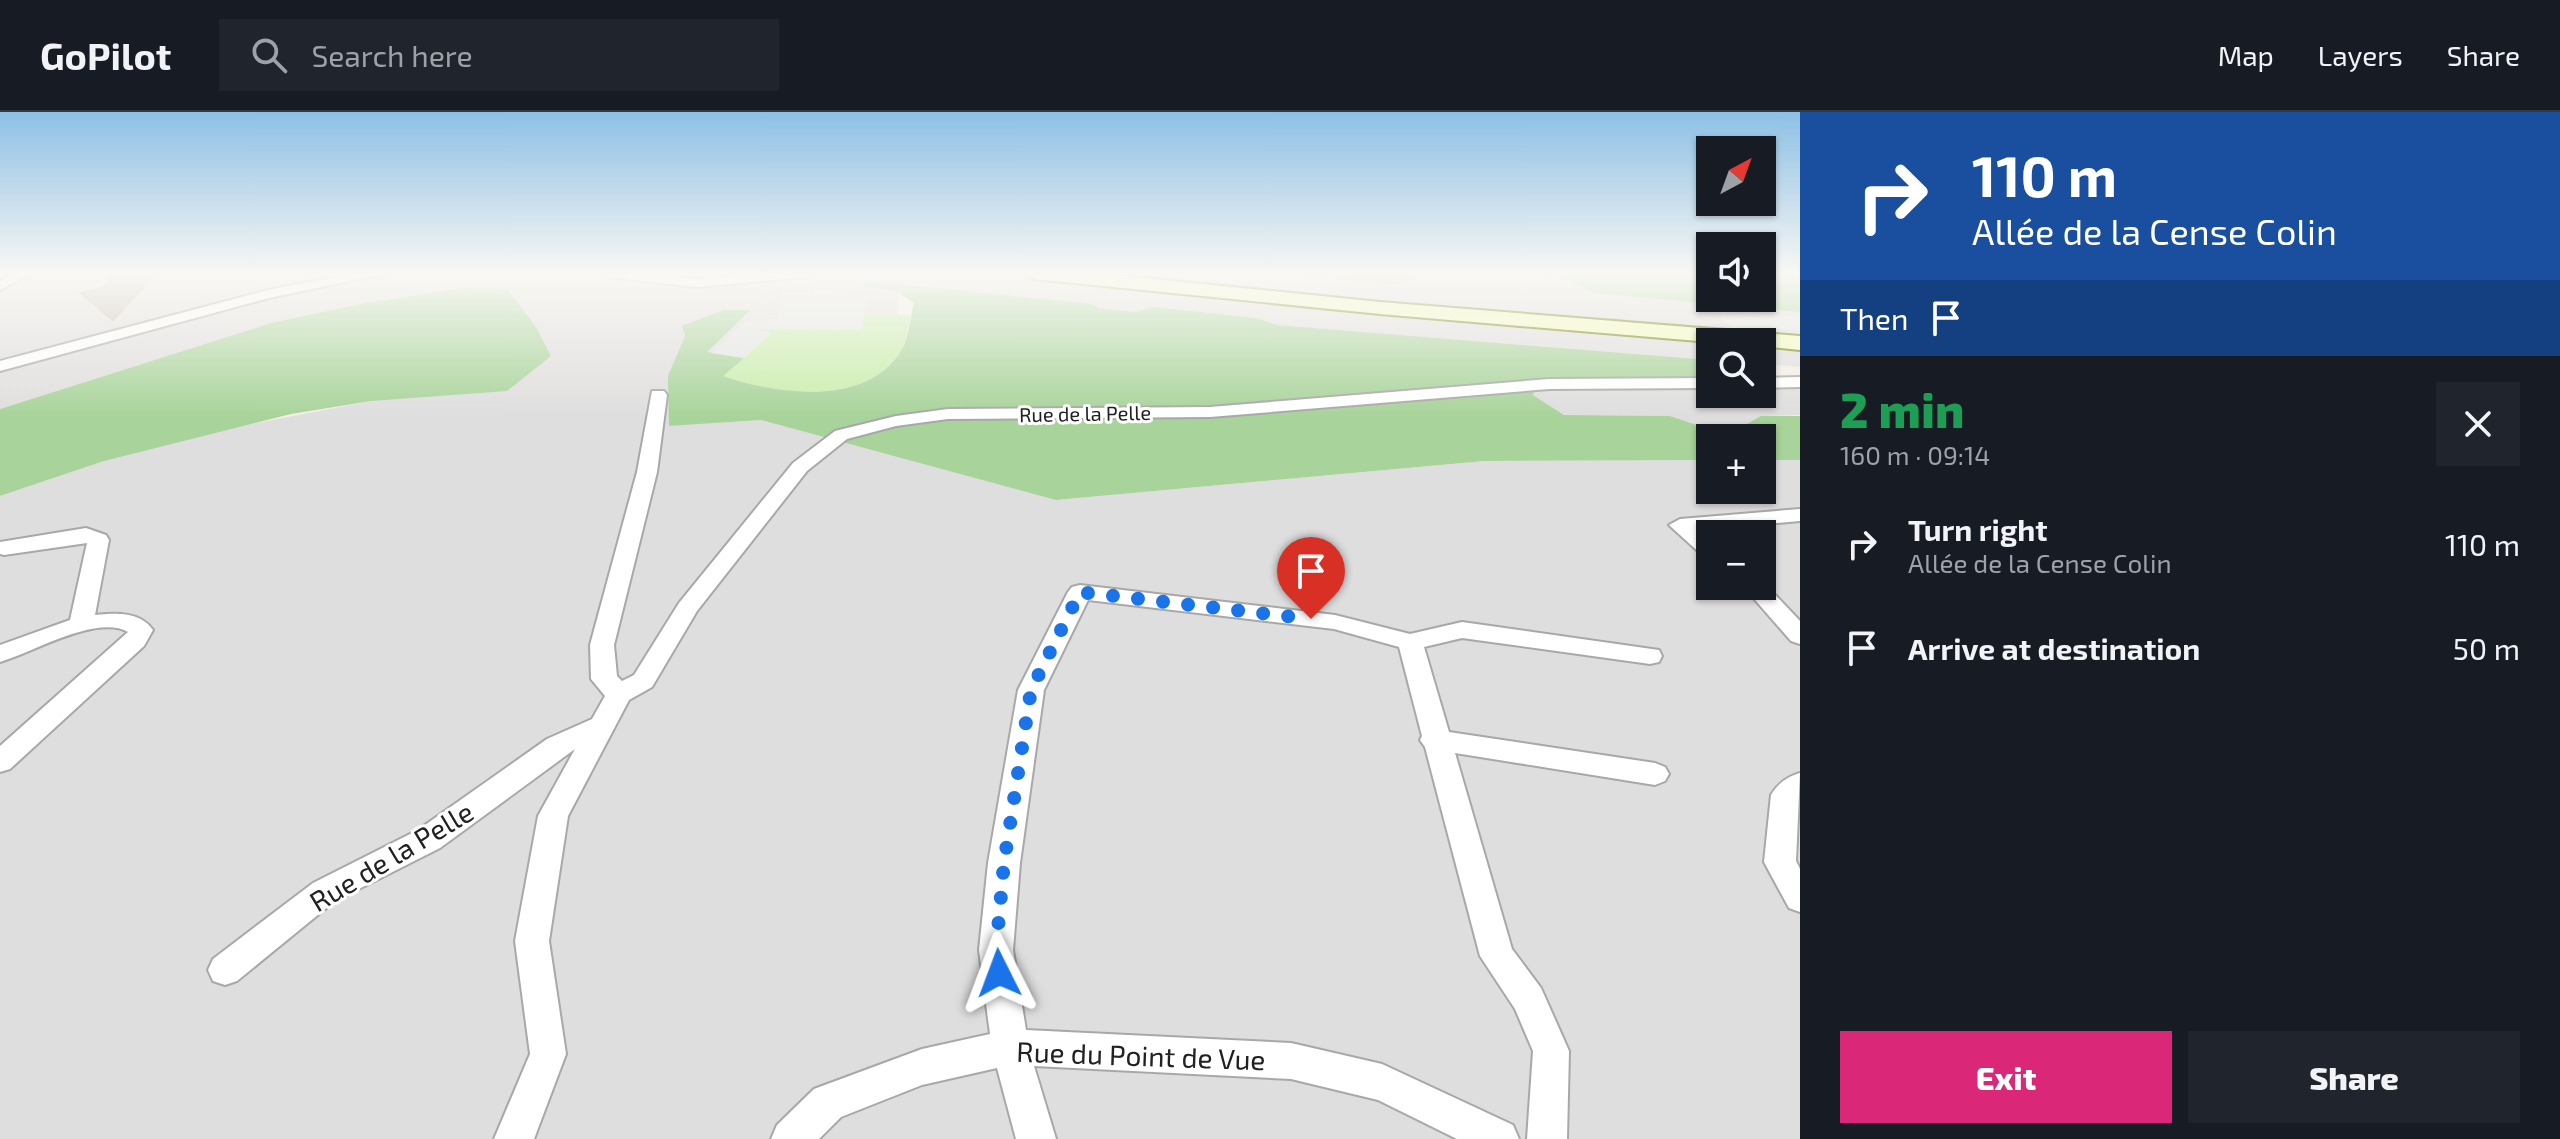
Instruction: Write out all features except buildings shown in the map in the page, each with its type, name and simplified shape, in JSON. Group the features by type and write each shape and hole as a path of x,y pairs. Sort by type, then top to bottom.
{"main road":[{"path":"1536,321 1800,343"}],"street":[{"path":"0,366 168,321"},
{"path":"1776,383 1800,382"},
{"name":"Rue de la Pelle","path":"514,1139 548,1054 532,941 553,816 619,694 643,681 687,608 800,467 841,435 896,421 948,414 1210,412 1318,400 1534,385 1696,383"},
{"path":"619,694 604,679 602,645 647,472 658,395"},
{"path":"1740,520 1800,515"},
{"path":"1696,524 1680,525 1696,538"},
{"path":"4,548 86,534 98,540 81,625"},
{"path":"1036,1139 1010,1047 996,950 1004,863 1031,690 1080,592 1335,622 1410,642 1462,630 1650,656"},
{"path":"1767,600 1800,636"},
{"path":"0,654 81,625 118,621 134,624 141,630 135,640 0,762"},
{"path":"1410,642 1434,740 1497,956 1529,999 1551,1051 1547,1139"},
{"name":"Rue de la Pelle","path":"225,970 324,892 429,839 557,746 603,725"},
{"path":"1434,740 1655,774"},
{"path":"1800,784 1786,795 1780,862 1800,898"},
{"name":"Rue du Point de Vue","path":"791,1139 828,1103 922,1067 1010,1047 1291,1061 1382,1083 1499,1139"}],"shaded area":[{"path":"0,321 888,321 862,330 772,333 744,358 711,353 669,426 761,420 1056,500 1484,461 1696,460 1696,504 1776,504 1776,460 1800,460 1800,1139 0,1139 0,496 104,461 209,432 371,401 271,323 0,409"},
{"path":"745,321 863,321 862,330 759,329 772,333 744,358 711,353"},
{"path":"1265,321 1800,321 1800,367 1776,365 1776,328 1696,328 1696,359 1277,325"},
{"path":"1725,321 1800,321 1800,330 1732,328"},
{"path":"1800,376 1800,415 1762,416 1747,424 1696,425 1670,416 1564,415 1533,395 1540,378 1696,377 1696,408 1776,408 1776,377"}],"green space":[{"path":"531,321 551,356 507,391 371,401 291,414 104,461 0,496 0,409 271,323"},
{"path":"695,321 739,321 707,352 744,358 723,376 768,388 818,392 843,389 866,381 885,369 904,346 911,321 1265,321 1277,325 1696,359 1696,377 1540,378 1533,395 1564,415 1670,416 1696,425 1696,460 1484,461 1056,500 761,420 669,426 668,376 685,336 682,326"},
{"path":"862,321 910,321 901,351 886,369 866,381 843,389 793,391 767,388 722,376 771,333 758,329 861,330"},
{"path":"1761,416 1800,416 1800,460 1776,460 1776,424 1747,424"}],"route":[{"path":"999,973 996,950 1004,863 1031,690 1080,592 1311,619"}]}
